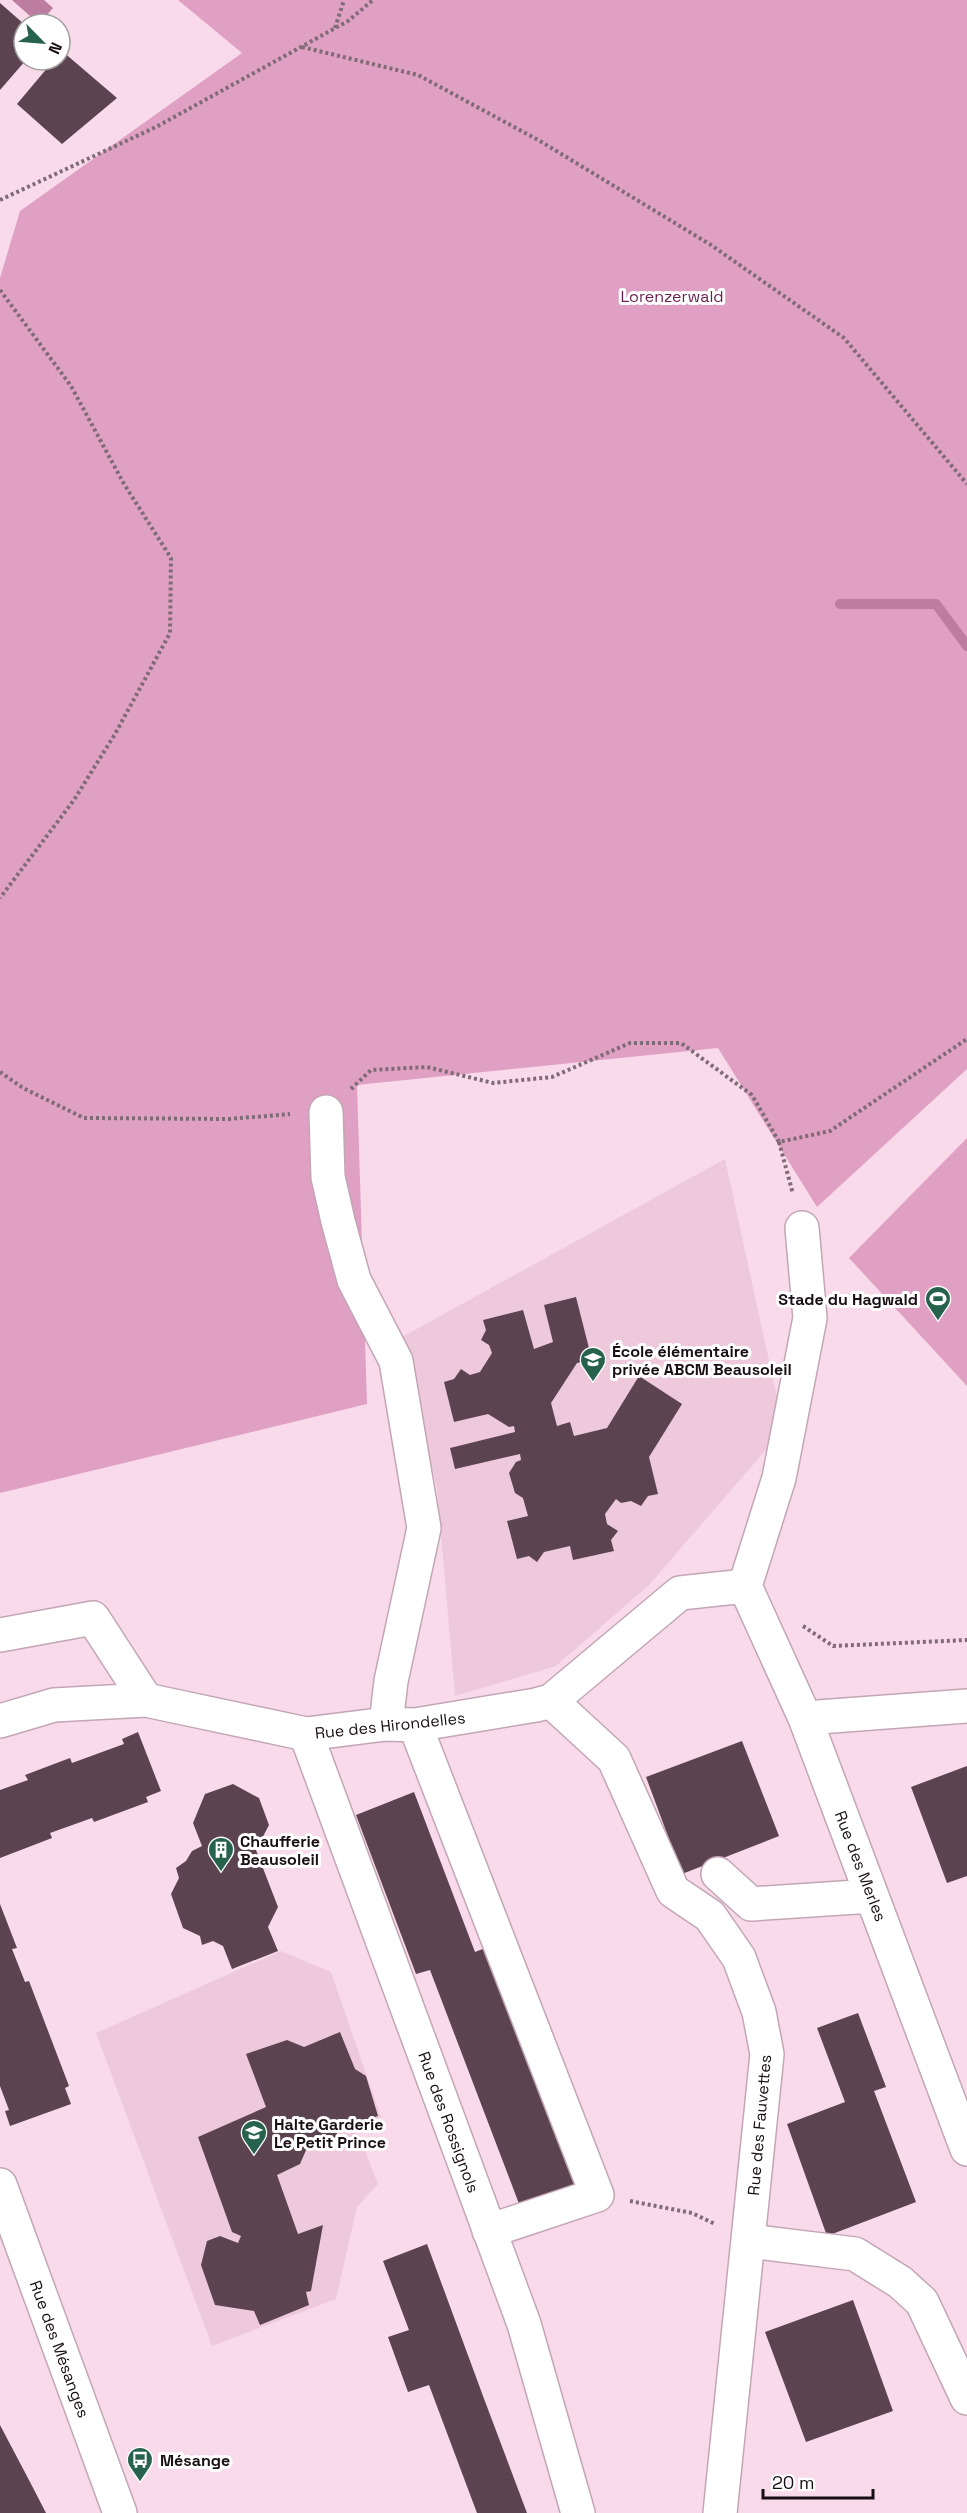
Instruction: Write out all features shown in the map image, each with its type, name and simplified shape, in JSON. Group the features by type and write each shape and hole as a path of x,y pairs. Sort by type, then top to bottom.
{"street":[{"path":"326,1112 328,1177 338,1221 354,1280 396,1361 424,1528 391,1681 400,1724 597,2195 489,2231"},
{"path":"745,1586 779,1478 810,1318 802,1227"},
{"name":"Rue des Hirondelles","path":"0,1721 54,1705 146,1700 306,1734 400,1724 551,1701 680,1593 745,1586"},
{"name":"Rue des Merles","path":"745,1586 805,1718 967,2149"},
{"path":"0,1635 93,1618 146,1700"},
{"name":"Rue des Fauvettes","path":"551,1701 614,1759 673,1891 710,1916 740,1958 759,2012 767,2054 720,2513"},
{"path":"805,1718 967,1706"},
{"name":"Rue des Rossignols","path":"306,1734 524,2324 578,2513"},
{"path":"718,1874 751,1904 872,1896"},
{"name":"Rue des Mésanges","path":"0,2185 120,2513"},
{"path":"749,2241 855,2254 900,2282 922,2302 967,2398"}],"path":[{"path":"334,29 344,0"},
{"path":"0,200 156,127 334,29 373,0"},
{"path":"302,46 418,75 540,141 711,244 844,338 967,484"},
{"path":"0,290 71,386 124,484 171,558 170,633 115,734 74,800 0,898"},
{"path":"779,1143 831,1131 886,1096 937,1057 967,1039"},
{"path":"0,1072 23,1088 84,1118 229,1119 326,1112 371,1070 427,1067 493,1083 552,1077 630,1044 681,1043 752,1095 779,1143 802,1227"},
{"path":"794,1620 833,1646 967,1640"},
{"path":"597,2195 692,2213 749,2241"}],"shaded area":[{"path":"12,0 44,0 53,8 50,12 26,12"},
{"name":"École élémentaire privée ABCM Beausoleil","path":"725,1159 784,1429 649,1585 556,1666 455,1696 437,1488 402,1337"},
{"name":"Halte Garderie Le Petit Prince","path":"281,1951 331,1972 381,2117 356,2127 378,2184 357,2207 336,2299 212,2346 96,2033"}],"green space":[{"name":"Lorenzerwald","path":"178,0 967,0 967,1069 817,1207 718,1048 357,1085 367,1404 0,1493 0,278 20,211 242,53"},
{"name":"Stade du Hagwald","path":"967,1138 967,1386 849,1258"}],"building":[{"path":"0,3 12,14 12,72 16,72 0,90"},
{"path":"72,60 117,98 62,144 17,104 44,72 72,72"},
{"path":"576,1297 592,1360 577,1363 551,1403 557,1426 570,1422 574,1436 607,1428 639,1376 682,1404 649,1457 658,1494 648,1496 641,1506 631,1501 621,1503 616,1499 605,1514 607,1524 618,1531 611,1540 614,1551 573,1560 570,1546 544,1552 537,1562 529,1556 517,1559 507,1521 528,1516 523,1498 515,1493 509,1473 516,1462 521,1460 520,1454 455,1469 450,1448 515,1432 514,1426 509,1427 488,1414 454,1422 444,1382 454,1379 461,1369 470,1375 480,1372 492,1353 489,1345 481,1340 486,1330 483,1320 523,1310 534,1349 553,1342 544,1305"},
{"path":"138,1732 161,1791 146,1797 148,1802 94,1822 92,1818 50,1833 52,1838 0,1858 0,1790 28,1780 25,1775 70,1758 72,1763 124,1744 122,1739"},
{"path":"742,1741 779,1836 682,1874 646,1777"},
{"path":"967,1766 967,1876 947,1883 911,1787"},
{"name":"Chaufferie Beausoleil","path":"233,1784 259,1798 269,1825 256,1850 278,1907 268,1927 278,1951 232,1969 223,1946 213,1941 202,1945 200,1936 183,1928 171,1894 179,1878 176,1868 186,1861 192,1851 202,1846 193,1823 205,1794"},
{"path":"414,1792 475,1952 488,1947 580,2187 521,2209 430,1970 416,1974 356,1815"},
{"path":"0,1904 17,1948 12,1949 25,1982 29,1981 69,2086 65,2088 71,2104 10,2126 5,2111 9,2110 0,2086"},
{"path":"858,2013 886,2087 874,2091 916,2202 827,2236 787,2124 845,2102 817,2028"},
{"path":"340,2032 355,2069 366,2076 378,2116 338,2131 331,2150 310,2141 300,2164 277,2175 298,2234 323,2225 311,2291 306,2292 309,2305 260,2325 254,2311 215,2305 201,2265 207,2241 220,2236 238,2243 241,2236 232,2232 198,2137 266,2107 246,2054 287,2040 304,2047"},
{"path":"427,2244 527,2513 477,2513 429,2385 408,2392 388,2337 409,2330 383,2261"},
{"path":"853,2300 893,2411 806,2442 765,2332"},
{"path":"0,2425 30,2482 46,2513 0,2513"}],"waterway":[{"path":"840,604 936,604 967,646"}],"place":[{"name":"Stade du Hagwald","path":"938,1322"},
{"name":"École élémentaire privée ABCM Beausoleil","path":"593,1383"},
{"name":"Chaufferie Beausoleil","path":"221,1873"},
{"name":"Halte Garderie Le Petit Prince","path":"254,2156"},
{"name":"Mésange","path":"140,2483"}]}
